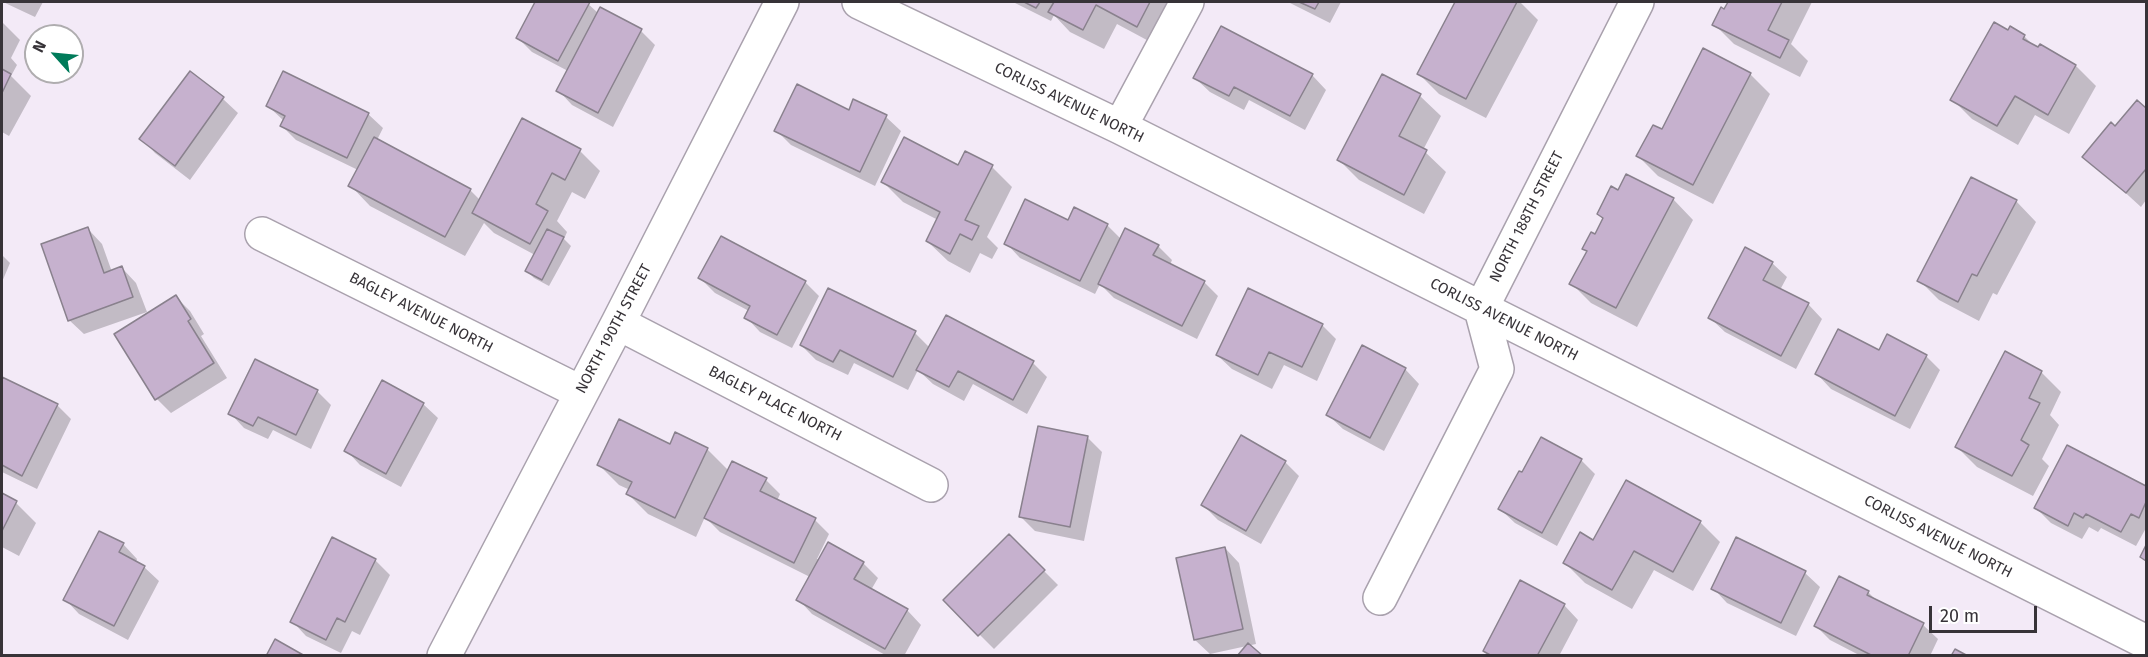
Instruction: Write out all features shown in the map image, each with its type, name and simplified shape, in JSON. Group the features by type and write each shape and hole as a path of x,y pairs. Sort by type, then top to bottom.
{"street":[{"name":"NORTH 190TH STREET","path":"444,656 782,2"},
{"name":"CORLISS AVENUE NORTH","path":"859,2 1120,127 2146,642"},
{"path":"1120,127 1186,2"},
{"name":"NORTH 188TH STREET","path":"1481,309 1637,2"},
{"name":"BAGLEY AVENUE NORTH","path":"262,234 580,392"},
{"path":"1380,598 1497,369 1481,309"},
{"name":"BAGLEY PLACE NORTH","path":"618,323 931,485"}],"building":[{"path":"535,2 590,2 558,61 516,38"},
{"path":"1024,2 1040,2 1036,8"},
{"path":"1054,2 1150,2 1137,27 1096,5 1083,30 1048,12"},
{"path":"1299,2 1319,2 1315,9"},
{"path":"1455,2 1517,2 1466,99 1417,74"},
{"path":"1728,2 1782,2 1768,30 1789,40 1780,58 1712,25 1721,7 1724,9"},
{"path":"600,7 642,29 598,113 556,91"},
{"path":"1994,22 2008,30 2010,26 2025,35 2023,39 2038,47 2040,44 2076,65 2048,115 2015,96 1997,126 1950,100"},
{"path":"1221,26 1313,74 1290,116 1234,87 1229,96 1193,78"},
{"path":"1703,48 1751,73 1693,185 1636,156 1653,125 1662,129"},
{"path":"2,69 11,74 2,93"},
{"path":"190,71 224,97 175,166 139,139"},
{"path":"283,71 369,113 347,158 280,126 285,116 266,106"},
{"path":"1382,74 1421,94 1399,136 1427,150 1404,195 1337,160"},
{"path":"797,84 849,110 853,99 887,115 860,172 774,131"},
{"path":"2137,100 2146,108 2146,169 2126,193 2082,157 2111,122 2115,126"},
{"path":"522,118 581,149 565,180 552,173 536,204 548,211 530,244 472,213"},
{"path":"374,137 471,189 445,237 348,186"},
{"path":"904,137 958,165 965,151 993,165 965,220 979,226 972,240 960,234 950,254 926,241 940,212 881,182"},
{"path":"1626,174 1674,198 1616,308 1569,284 1587,251 1582,249 1591,232 1595,234 1603,218 1597,214 1611,186 1618,190"},
{"path":"1971,177 2017,200 1977,276 1972,274 1958,302 1917,281"},
{"path":"1025,199 1068,220 1074,207 1108,224 1080,281 1004,244"},
{"path":"88,227 104,273 122,266 133,297 68,321 41,244"},
{"path":"1125,228 1159,245 1153,255 1205,281 1182,326 1098,284"},
{"path":"547,229 564,237 542,280 525,271"},
{"path":"721,236 806,281 777,335 744,318 750,306 698,278"},
{"path":"1745,247 1773,262 1763,280 1809,303 1781,356 1708,318"},
{"path":"828,288 916,331 893,377 840,350 833,362 800,345"},
{"path":"1248,288 1323,324 1302,367 1269,352 1258,375 1216,355"},
{"path":"176,295 191,319 188,321 214,363 155,400 114,334"},
{"path":"946,315 1034,361 1013,400 958,371 949,387 916,370"},
{"path":"1838,329 1879,350 1887,334 1927,355 1895,416 1815,374"},
{"path":"1362,345 1406,368 1370,438 1326,415"},
{"path":"2005,351 2042,371 2029,398 2040,403 2021,440 2029,445 2012,476 1955,447"},
{"path":"255,359 318,390 296,435 258,417 253,426 228,414"},
{"path":"2,377 58,404 22,476 2,465"},
{"path":"382,380 424,403 386,474 344,451"},
{"path":"619,419 670,444 675,432 708,448 675,518 626,494 632,482 597,465"},
{"path":"1038,426 1088,436 1070,527 1019,517"},
{"path":"1241,435 1286,461 1246,531 1201,505"},
{"path":"1541,437 1582,459 1542,533 1498,509"},
{"path":"2067,445 2146,486 2146,502 2139,518 2131,514 2121,532 2086,514 2083,518 2074,513 2068,526 2034,508"},
{"path":"732,461 767,478 760,491 816,518 794,563 704,518"},
{"path":"1626,480 1701,521 1673,572 1634,551 1612,590 1563,563 1580,532 1593,540"},
{"path":"2,493 17,501 2,531"},
{"path":"99,531 124,543 119,552 145,566 114,626 63,600"},
{"path":"1009,534 1045,570 978,636 943,600"},
{"path":"332,537 376,559 345,622 337,618 326,640 290,622"},
{"path":"1736,537 1806,571 1781,623 1711,589"},
{"path":"828,542 864,562 854,579 908,609 885,649 796,600"},
{"path":"2146,545 2146,561 2140,557"},
{"path":"1225,547 1243,629 1194,640 1176,558"},
{"path":"1839,576 1869,591 1867,595 1924,623 1908,656 1873,656 1814,626"},
{"path":"1520,580 1565,604 1537,656 1492,656 1483,651"},
{"path":"275,639 305,656 266,656"},
{"path":"1248,643 1263,656 1237,656"},
{"path":"1955,649 1968,656 1951,656"}]}
